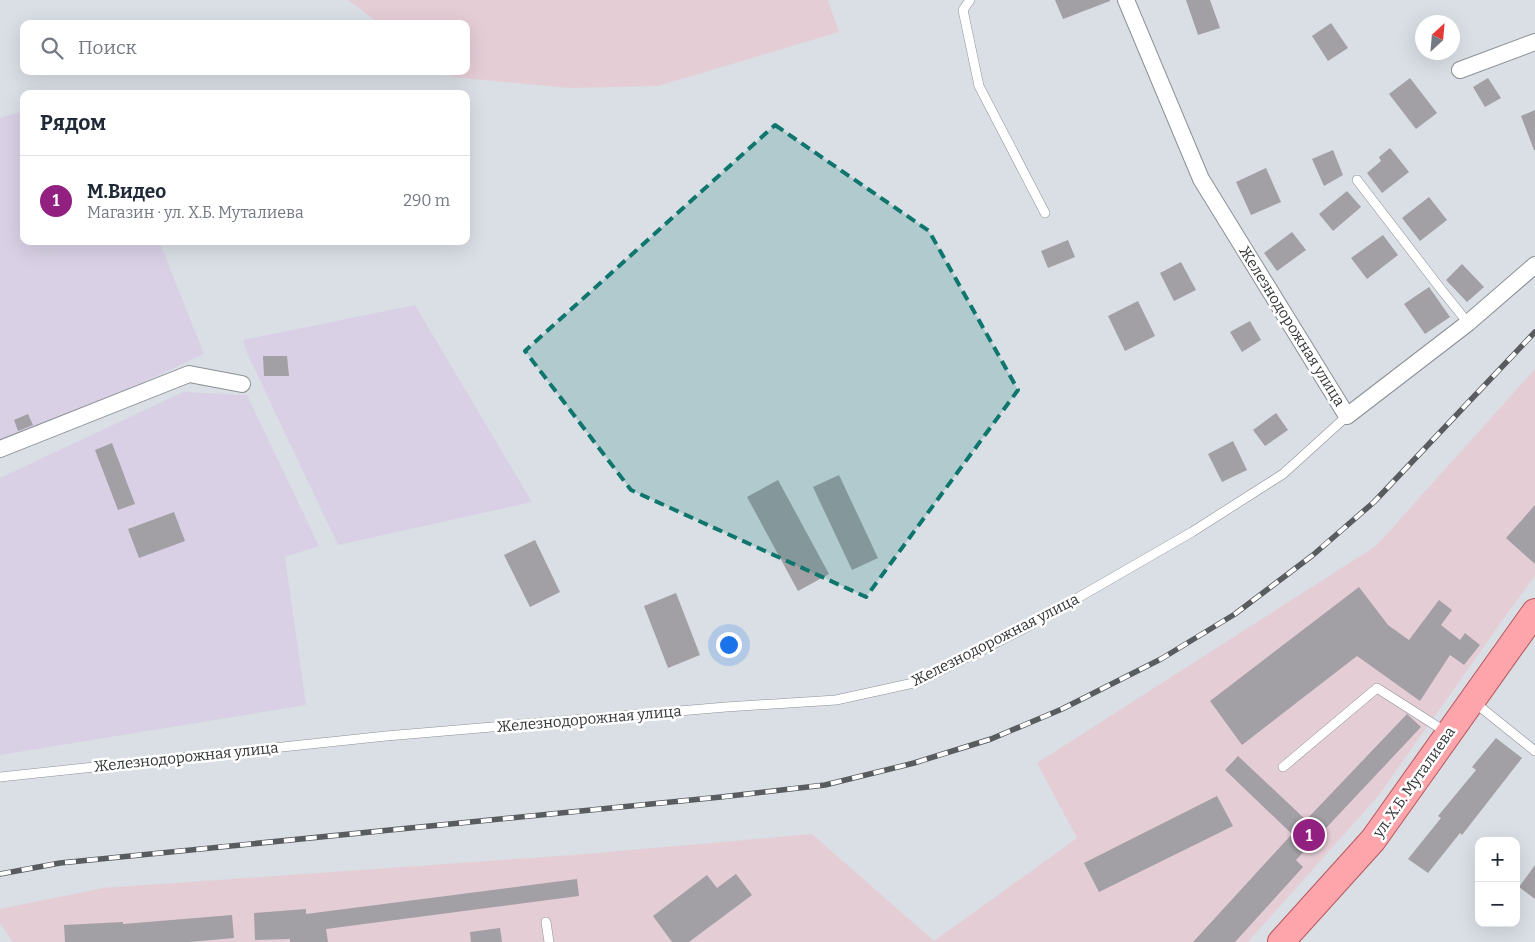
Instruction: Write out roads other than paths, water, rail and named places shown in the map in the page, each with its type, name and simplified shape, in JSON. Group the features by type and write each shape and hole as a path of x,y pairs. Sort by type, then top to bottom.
{"main road":[{"name":"ул. Х.Б. Муталиева","path":"1281,942 1373,840 1535,612"}],"street":[{"name":"Железнодорожная улица","path":"1126,0 1201,179 1348,416"},
{"path":"1460,70 1535,42"},
{"path":"1348,416 1468,323 1535,265"},
{"path":"0,449 189,374 242,384"}],"lane":[{"path":"970,0 963,10 979,86 1045,213"},
{"path":"1357,180 1468,323"},
{"name":"Железнодорожная улица","path":"0,777 386,736 726,707 836,700 918,682 1029,626 1192,532 1284,474 1348,416"},
{"path":"1283,767 1377,688 1449,733"},
{"path":"1472,700 1535,751"},
{"path":"546,922 549,942"}],"railway":[{"path":"0,874 60,863 825,785 914,763 991,739 1062,709 1161,659 1235,614 1313,555 1374,502 1535,332"}],"place":[{"name":"М.Видео","path":"1309,835"}]}
